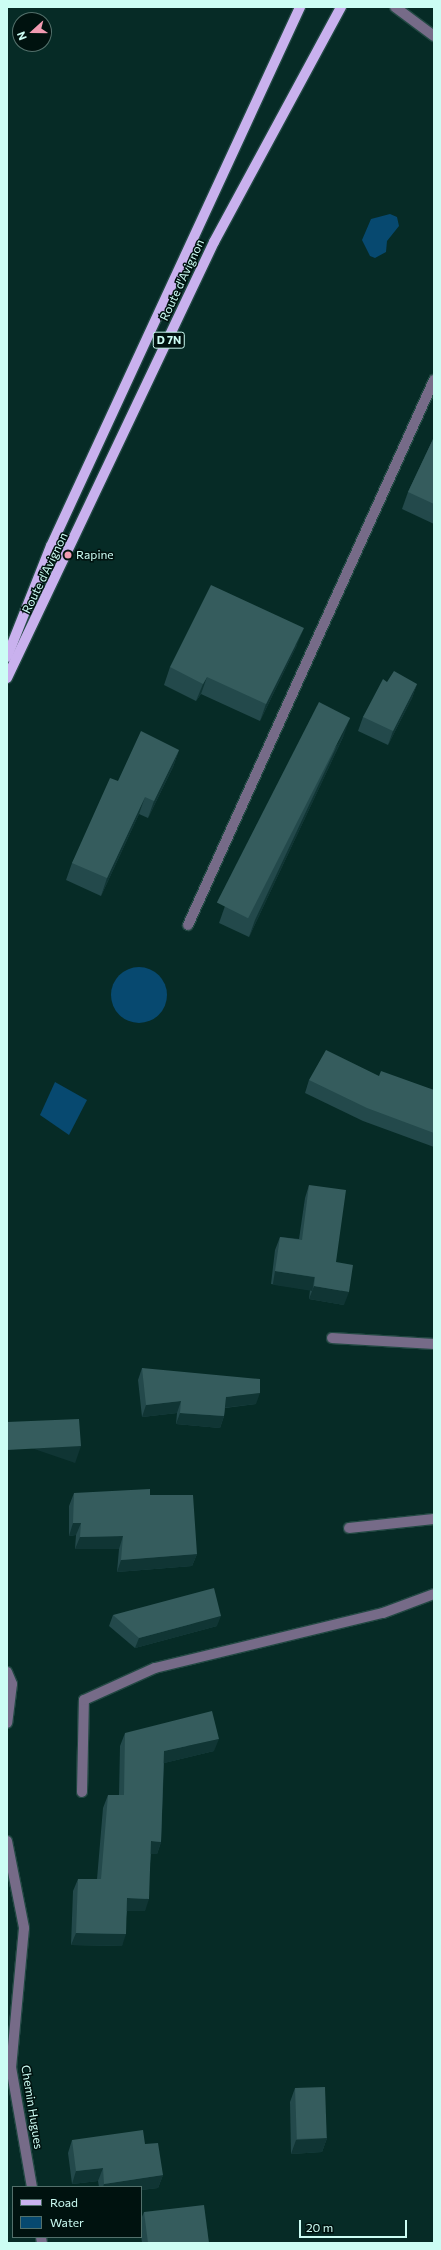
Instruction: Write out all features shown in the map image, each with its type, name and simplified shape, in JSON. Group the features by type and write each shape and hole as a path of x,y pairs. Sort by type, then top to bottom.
{"main road":[{"name":"Route d'Avignon","path":"7,657 51,546 300,7"},
{"name":"Route d'Avignon","path":"7,678 214,242 341,7"}],"street":[{"path":"395,7 434,36"},
{"path":"188,925 434,380"},
{"path":"332,1338 434,1344"},
{"path":"349,1528 434,1519"},
{"path":"82,1792 84,1700 155,1668 383,1613 434,1594"},
{"path":"7,1672 12,1684 7,1723"},
{"name":"Chemin Hugues","path":"7,1841 24,1928 11,2067 32,2186"}],"water":[{"path":"390,214 397,217 399,226 387,241 386,252 375,258 370,256 362,240 371,219"},
{"path":"133,967 145,967 159,975 167,989 165,1006 159,1015 145,1023 133,1023 123,1018 116,1011 111,1001 111,989 116,979 123,972"},
{"path":"55,1082 87,1100 69,1135 40,1115"}],"building":[{"path":"434,437 434,504 408,492"},
{"path":"211,585 304,628 266,704 207,677 203,684 170,667"},
{"path":"394,671 417,684 393,731 363,717 383,679 387,682"},
{"path":"319,702 350,718 248,918 217,902"},
{"path":"141,731 179,750 154,801 145,797 107,878 72,863 110,778 118,781"},
{"path":"326,1050 379,1076 381,1071 434,1090 434,1133 367,1108 309,1080"},
{"path":"309,1185 346,1190 336,1262 353,1265 349,1292 314,1286 315,1277 275,1271 280,1237 302,1240"},
{"path":"142,1368 260,1379 260,1393 226,1397 224,1416 180,1413 181,1401 146,1405"},
{"path":"79,1419 81,1446 7,1450 7,1422"},
{"path":"150,1489 150,1495 193,1495 197,1554 121,1560 123,1536 80,1537 81,1523 73,1523 74,1493"},
{"path":"214,1588 221,1616 139,1638 113,1615"},
{"path":"212,1711 219,1739 164,1751 161,1842 151,1841 149,1899 127,1898 126,1934 76,1933 78,1879 101,1879 108,1795 124,1795 125,1733"},
{"path":"325,2087 327,2138 297,2139 295,2088"},
{"path":"143,2130 145,2144 158,2143 163,2175 104,2184 103,2168 76,2171 72,2140"},
{"path":"204,2205 209,2243 148,2243 144,2212"}],"place":[{"name":"Rapine","path":"68,555"}]}
